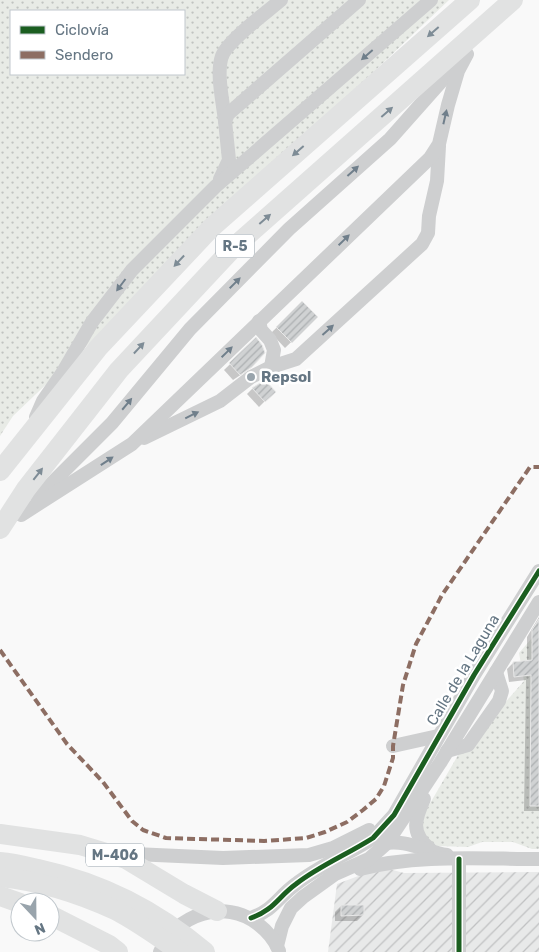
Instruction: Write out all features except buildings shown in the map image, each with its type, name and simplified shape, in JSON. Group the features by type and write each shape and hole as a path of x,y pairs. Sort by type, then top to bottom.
{"highway":[{"name":"R-5","path":"0,470 98,348 211,228 470,0"},
{"name":"R-5","path":"0,529 26,489 119,370 234,247 512,2"},
{"path":"467,54 493,30 512,2"},
{"path":"0,545 22,515"},
{"name":"M-406","path":"0,834 80,845 132,862 184,894 217,911"},
{"name":"M-406","path":"0,862 55,872 126,898 149,920 193,949"},
{"name":"M-406","path":"0,877 49,887 88,899 116,911 149,920"},
{"path":"60,920 109,945 118,952"}],"street":[{"path":"216,186 229,160 220,73 222,56 229,44 281,0"},
{"path":"225,121 228,114 359,0"},
{"path":"27,437 43,401 63,372 92,322 132,270 216,186 431,0"},
{"path":"22,515 132,444 220,401 251,377 271,367 296,359 422,244 428,233 429,216 437,181 439,144 456,80 467,54"},
{"path":"22,515 112,423 190,329 289,229 390,139 451,69 467,54"},
{"path":"132,444 430,158 439,144"},
{"path":"259,321 261,330 270,340 274,350 271,367"},
{"name":"Calle de la Laguna","path":"411,784 438,736 539,571"},
{"name":"Calle de la Laguna","path":"315,887 335,874 369,859 387,843 539,602"},
{"path":"393,746 438,736"},
{"path":"434,852 422,843 416,825 417,815 443,757"},
{"path":"80,845 134,854 223,858 309,855 333,848 368,830 391,811 411,784"},
{"path":"251,918 264,914 296,884 373,838 394,815 411,784"},
{"path":"318,870 370,847 387,843 403,842 460,859"},
{"path":"459,952 460,859"},
{"path":"278,949 282,926 291,908 315,887 335,878 378,864 416,860 539,859"},
{"path":"160,952 164,942 178,926 196,915 217,911 235,912 251,918 266,930 278,949"}],"shaded area":[{"path":"0,0 449,0 13,416 0,436"},
{"path":"532,638 530,805 539,806 539,849 532,849 513,842 482,842 468,847 437,846 425,837 421,819 461,750 524,681 519,653"},
{"path":"389,869 404,873 539,872 539,952 328,952 337,884 361,875"}],"marked path":[{"path":"0,650 67,744 103,782 132,821 143,830 166,838 264,841 306,838 325,832 347,822 363,810 376,799 384,786 393,758 393,746 403,685 416,644 442,595 530,467 539,467"}],"cycle path":[{"path":"251,918 271,907 305,878 373,838 394,815 474,675 539,571"},
{"path":"459,859 459,952"}],"place":[{"name":"Repsol","path":"251,377"}]}
